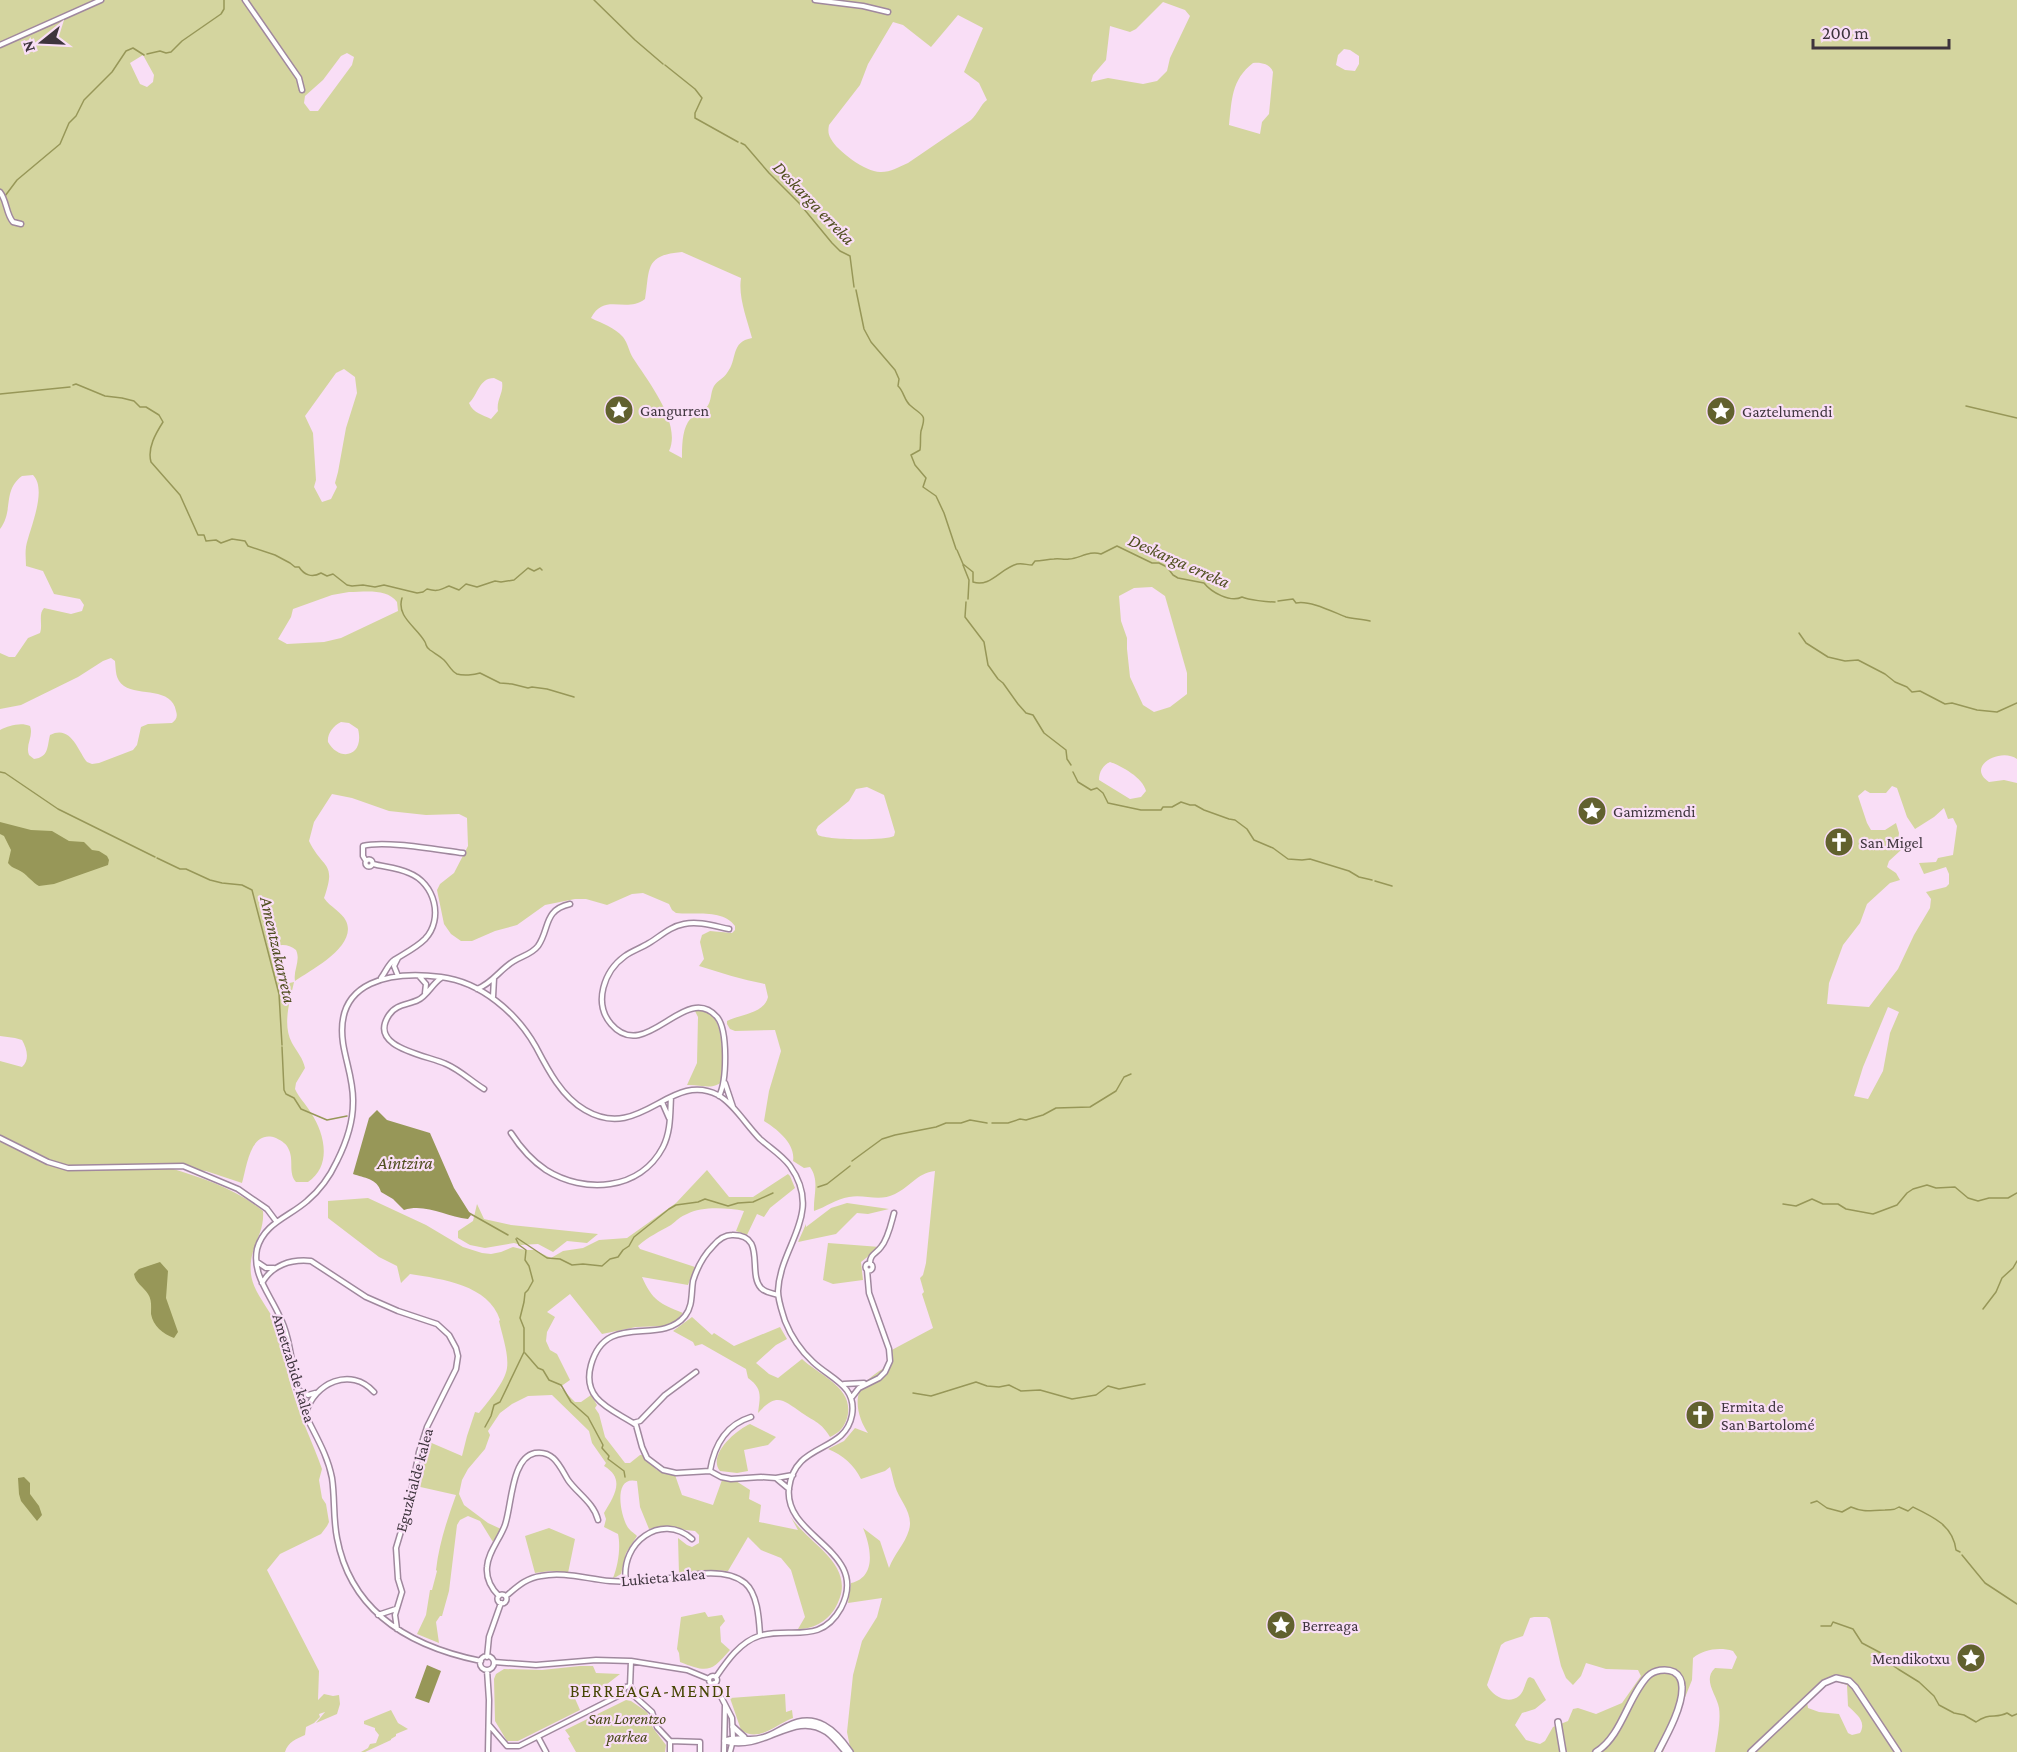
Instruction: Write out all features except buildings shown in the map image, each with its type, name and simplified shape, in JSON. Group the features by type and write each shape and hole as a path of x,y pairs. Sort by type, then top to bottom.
{"street":[{"path":"0,45 101,0"},
{"path":"245,0 299,78 302,90"},
{"path":"815,0 863,6 888,12"},
{"path":"0,192 6,201 10,218 13,222 21,224"},
{"path":"390,977 390,963 417,946 428,935 435,921 436,909 428,887 410,873 373,864 368,866 362,851 363,846 463,853"},
{"path":"486,993 494,977 513,961 536,948 551,915 557,908 570,904"},
{"path":"729,929 699,922 686,923 666,930 651,942 623,957 616,964 606,979 602,995 603,1008 610,1023 618,1030 628,1034 648,1033 681,1012 694,1007 712,1012 723,1028 724,1082 734,1110"},
{"path":"391,967 398,976"},
{"path":"380,979 391,967"},
{"path":"418,976 426,984"},
{"name":"Ametzabide kalea","path":"481,1661 442,1651 397,1630 378,1615 360,1596 341,1556 335,1533 334,1491 327,1458 297,1389 288,1339 280,1316 258,1273 256,1252 267,1229 315,1193 335,1166 345,1144 354,1107 351,1075 343,1044 343,1024 349,1006 364,987 380,979 418,976 456,980 486,993 505,1008 526,1032 547,1069 564,1091 585,1110 604,1118 627,1118 643,1113 681,1091 693,1089 719,1096"},
{"path":"425,994 426,984 430,977"},
{"path":"430,977 432,985"},
{"path":"441,977 419,1000 400,1006 391,1012 386,1023 388,1038 397,1047 430,1057 455,1068 484,1089"},
{"path":"477,989 491,985"},
{"path":"491,985 493,999"},
{"path":"714,1683 731,1656 750,1640 760,1635 801,1634 819,1629 830,1623 843,1604 846,1582 841,1566 822,1540 800,1523 791,1508 789,1489 798,1464 809,1453 832,1443 843,1434 852,1416 851,1398 844,1384 814,1364 790,1332 782,1314 778,1295 781,1273 787,1253 801,1223 802,1200 796,1177 783,1158 741,1120 719,1096 724,1082"},
{"path":"511,1133 530,1158 553,1174 570,1181 588,1185 604,1185 628,1180 649,1166 663,1146 670,1122 671,1097"},
{"path":"662,1102 670,1122"},
{"path":"0,1138 48,1162 68,1168 183,1166 238,1188 267,1209 276,1221"},
{"path":"851,1398 866,1383 879,1378 890,1361 890,1354 868,1293 866,1265 882,1246 894,1213"},
{"path":"778,1295 765,1291 758,1284 755,1251 748,1241 737,1235 728,1235 715,1243 704,1256 693,1283 690,1306 680,1322 663,1329 629,1331 611,1338 596,1353 589,1375 595,1395 609,1411 633,1423 639,1433 644,1453 657,1467 670,1472 710,1471 731,1479 776,1478 793,1475"},
{"name":"Eguzkialde kalea","path":"258,1273 286,1262 311,1261 366,1297 437,1324 449,1335 456,1348 458,1356 456,1369 427,1426 396,1548 398,1579 402,1592 400,1603 393,1613 378,1615"},
{"path":"257,1262 266,1271 262,1283"},
{"path":"633,1423 638,1422 665,1395 696,1372"},
{"path":"301,1401 335,1381 354,1379 363,1381 374,1392"},
{"path":"844,1384 866,1383"},
{"path":"297,1389 309,1397"},
{"path":"306,1413 309,1397"},
{"path":"639,1433 644,1417"},
{"path":"710,1471 713,1453 720,1439 731,1428 751,1417"},
{"path":"501,1603 490,1583 487,1566 505,1525 517,1470 525,1458 540,1453 548,1454 555,1459 569,1481 594,1510 598,1520"},
{"path":"776,1478 789,1489"},
{"path":"626,1581 624,1573 627,1558 633,1546 643,1536 657,1530 671,1530 678,1531 692,1539"},
{"name":"Lukieta kalea","path":"506,1596 529,1579 549,1575 612,1581 649,1581 717,1573 733,1576 745,1583 752,1592 760,1635"},
{"path":"487,1657 489,1637 501,1603 506,1601 506,1596 502,1594 499,1596"},
{"path":"386,1622 393,1613"},
{"path":"393,1613 397,1630"},
{"name":"Lukieta kalea","path":"759,1624 767,1634"},
{"path":"487,1657 481,1661 482,1667 487,1670"},
{"path":"487,1657 494,1662 536,1665 596,1660 631,1661 687,1670 709,1678 716,1677"},
{"path":"631,1661 632,1694 652,1712 657,1727 670,1741 670,1752"},
{"path":"487,1670 492,1668 494,1662"},
{"path":"487,1670 488,1752"},
{"path":"1596,1752 1610,1740 1646,1678 1658,1670 1666,1670 1679,1676 1683,1694 1668,1734 1658,1752"},
{"path":"1751,1752 1824,1683 1836,1677 1849,1681 1855,1687 1898,1752"},
{"path":"709,1678 711,1683 714,1683 732,1718 730,1741 724,1752"},
{"path":"489,1725 507,1746 519,1746 624,1693 625,1689 630,1687"},
{"path":"624,1693 628,1696 632,1694"},
{"path":"725,1705 730,1752"},
{"path":"730,1741 761,1739 794,1723 813,1722 835,1732 848,1752"},
{"path":"1558,1722 1563,1752"},
{"path":"735,1752 745,1746 762,1743 792,1729 813,1726 824,1730 848,1752"},
{"path":"733,1727 740,1735 751,1739"},
{"path":"537,1737 546,1752"},
{"path":"670,1741 700,1742 700,1752"},
{"path":"730,1741 745,1746"}],"green space":[{"path":"0,0 2017,0 2017,759 2002,755 1995,757 1988,760 1981,770 1989,782 2004,780 2017,783 2017,1752 1715,1752 1719,1713 1710,1677 1715,1668 1732,1669 1737,1657 1733,1651 1718,1649 1707,1651 1693,1658 1692,1680 1663,1752 851,1752 847,1732 853,1675 862,1641 877,1617 882,1598 848,1603 851,1583 865,1575 870,1560 863,1528 880,1541 889,1568 907,1535 910,1524 908,1512 894,1484 890,1467 861,1479 848,1461 828,1449 844,1441 855,1428 868,1433 858,1409 860,1390 869,1379 887,1366 888,1352 933,1328 922,1294 924,1292 920,1278 926,1263 935,1171 923,1174 889,1196 849,1197 814,1211 815,1178 813,1172 810,1167 804,1168 793,1161 789,1143 764,1121 769,1091 781,1051 775,1030 735,1031 727,1024 727,1021 751,1013 766,1003 768,997 765,984 699,966 704,959 700,942 702,935 710,931 732,933 735,926 730,921 716,915 676,913 669,904 643,893 632,894 607,905 586,899 575,899 545,905 517,925 472,941 461,941 451,934 444,924 437,890 440,884 454,873 468,846 467,818 459,814 426,815 389,811 352,798 332,794 314,822 309,841 329,871 324,898 346,921 348,930 345,939 331,956 295,981 298,958 296,950 282,945 277,946 274,951 280,982 285,984 294,982 288,1013 288,1029 292,1043 305,1068 295,1089 320,1130 324,1149 321,1167 308,1182 296,1182 292,1175 287,1146 276,1138 267,1137 260,1139 251,1151 242,1183 206,1171 170,1168 230,1190 263,1211 262,1227 252,1256 252,1281 275,1321 280,1335 294,1397 322,1469 319,1480 329,1522 321,1534 280,1554 267,1570 319,1671 318,1700 324,1694 339,1695 340,1704 337,1714 316,1723 325,1712 319,1714 320,1717 314,1723 306,1727 305,1735 290,1743 285,1752 0,1752 0,1061 22,1067 27,1054 22,1040 0,1036 0,730 18,724 30,726 28,751 34,759 45,754 50,735 63,733 73,740 87,762 92,764 133,750 137,745 141,727 148,724 172,723 177,715 173,703 168,698 130,689 121,684 116,675 115,661 111,658 21,705 0,709 0,653 15,657 28,638 40,633 41,613 44,608 71,614 82,611 84,605 80,599 54,594 43,571 26,566 26,547 39,490 33,475 22,476 12,488 7,515 0,529","holes":["1163,2 1185,10 1190,16 1170,58 1167,71 1157,81 1143,84 1108,78 1091,82 1093,75 1106,60 1110,26 1130,32 1136,29","958,15 983,28 964,72 979,83 987,100 971,120 908,163 881,172 868,169 846,155 834,144 828,129 860,85 868,64 893,22 903,25 931,47","1344,49 1359,56 1359,64 1355,71 1345,70 1336,65 1338,55","347,53 354,57 352,65 318,111 310,111 304,103 305,96 323,80 341,56","143,55 154,75 153,82 147,87 140,84 130,63","1253,63 1265,64 1273,72 1269,114 1262,122 1260,134 1229,125 1232,99 1240,76","682,252 741,278 742,300 752,338 740,343 726,375 714,386 708,406 688,422 683,435 682,458 669,451 672,440 671,428 662,403 632,356 625,339 612,328 591,318 603,306 630,305 645,299 649,272 655,260 661,256","344,369 355,377 357,393 346,428 335,483 337,487 331,499 322,502 314,487 316,480 313,433 305,416 336,373","494,378 502,382 498,411 491,419 476,411 469,403 482,384","1152,587 1165,596 1187,673 1187,694 1170,707 1154,712 1143,705 1130,677 1127,638 1121,621 1119,596 1134,588","349,592 375,592 388,595 397,602 398,611 341,638 324,642 287,644 278,639 293,609 332,595","341,722 349,723 358,729 358,746 350,754 338,752 328,742 331,731","1110,762 1126,770 1141,782 1146,791 1141,797 1130,799 1099,780 1103,767","1892,786 1897,788 1907,817 1915,829 1944,808 1948,819 1953,818 1957,826 1953,855 1938,858 1936,862 1919,863 1924,874 1946,867 1949,884 1946,887 1926,892 1931,899 1930,908 1898,969 1869,1007 1827,1004 1829,983 1843,945 1860,923 1867,904 1890,883 1900,880 1896,873 1887,867 1889,861 1901,850 1896,823 1885,830 1871,830 1858,796 1865,790 1870,793 1886,793","867,787 884,795 895,832 894,836 889,838 856,839 823,837 818,835 816,830 849,801 856,789","1888,1007 1899,1012 1890,1033 1883,1071 1868,1099 1854,1096 1863,1067","1547,1617 1550,1619 1561,1666 1566,1678 1573,1685 1581,1676 1586,1663 1606,1669 1638,1670 1641,1676 1622,1703 1596,1714 1578,1708 1573,1709 1568,1721 1553,1727 1545,1741 1540,1744 1526,1740 1515,1725 1522,1713 1535,1709 1546,1700 1534,1679 1528,1678 1521,1694 1510,1700 1496,1696 1487,1685 1501,1645 1523,1636 1530,1618","1830,1680 1847,1685 1848,1706 1861,1721 1860,1733 1852,1735 1848,1733 1839,1714 1819,1712 1808,1708 1807,1702"]},
{"path":"695,1011 706,1012 713,1017 721,1037 722,1081 715,1086 687,1085 697,1063 698,1017"},
{"path":"707,1170 729,1197 753,1197 788,1174 795,1188 770,1208 764,1217 757,1214 747,1235 736,1231 744,1211 707,1209 693,1211 683,1216 638,1246 640,1249 695,1267 688,1285 642,1277 653,1296 668,1307 683,1313 675,1322 664,1326 636,1327 602,1334 570,1294 547,1312 555,1317 547,1332 546,1341 550,1350 557,1354 570,1380 560,1387 575,1402 581,1402 591,1395 597,1405 595,1408 599,1414 605,1437 625,1463 630,1463 642,1455 657,1470 675,1475 682,1495 713,1505 722,1480 736,1481 750,1490 749,1499 761,1505 759,1522 798,1530 788,1512 796,1524 836,1567 841,1580 841,1594 834,1610 819,1624 798,1629 805,1617 791,1570 781,1558 761,1550 748,1537 728,1571 707,1570 679,1574 678,1538 692,1547 699,1543 699,1535 695,1531 672,1528 649,1529 640,1507 637,1481 629,1481 621,1489 624,1520 637,1536 626,1553 621,1574 613,1578 619,1539 618,1534 604,1527 606,1519 604,1513 616,1488 615,1476 604,1466 606,1463 592,1443 589,1431 552,1395 528,1396 500,1413 488,1431 490,1435 485,1449 462,1480 459,1494 464,1505 488,1523 501,1529 493,1542 480,1521 468,1516 460,1520 457,1525 449,1591 442,1616 436,1622 439,1643 417,1634 426,1615 430,1590 432,1590 437,1571 441,1541 456,1495 416,1486 427,1441 462,1456 475,1412 479,1413 506,1374 505,1344 500,1320 486,1299 475,1291 436,1278 410,1274 401,1283 397,1266 379,1257 328,1218 328,1201 368,1198 426,1225 463,1247 491,1254 513,1247 534,1250 551,1258 563,1251 583,1248 599,1240 627,1238 676,1203"},
{"path":"847,1203 889,1209 868,1214 857,1213 836,1234 798,1242 806,1224 806,1227 831,1208"},
{"path":"477,1204 484,1219 511,1225 598,1234 587,1243 567,1241 553,1252 538,1244 514,1243 485,1248 470,1245 458,1238 458,1231 473,1221"},
{"path":"828,1243 880,1247 861,1262 863,1280 833,1284 823,1280"},
{"path":"692,1317 712,1335 714,1333 734,1346 780,1327 787,1339 776,1345 756,1363 778,1378 802,1359 835,1384 847,1400 848,1410 843,1426 830,1437 818,1423 780,1400 770,1402 758,1413 758,1389 748,1378 746,1369 702,1344 695,1346 693,1342 673,1331"},
{"path":"750,1424 776,1437 768,1445 744,1450 748,1471 737,1473 720,1471 717,1458 720,1451 731,1437"},
{"path":"549,1528 575,1539 568,1573 550,1571 535,1573 525,1536"},
{"path":"705,1612 708,1617 722,1615 725,1621 720,1627 721,1642 730,1650 718,1663 703,1669 680,1662 677,1649 681,1617"},
{"path":"593,1666 596,1673 620,1674 597,1692 594,1688 581,1696 578,1691 573,1694 580,1710 518,1741 507,1741 495,1721 494,1679 496,1674 504,1669 542,1670"},
{"path":"785,1694 786,1712 792,1710 793,1718 761,1733 754,1734 741,1730 730,1698"},
{"name":"San Lorentzo parkea","path":"626,1700 647,1712 653,1728 666,1745 665,1752 576,1752 565,1730"},
{"path":"391,1710 398,1723 408,1729 396,1734 391,1740 361,1752 370,1744 376,1743 379,1735 375,1728 364,1724 364,1721"}],"water":[{"path":"0,822 31,830 52,831 69,841 84,842 92,850 107,856 108,865 54,884 39,886 8,863 11,850 4,836 0,834"},
{"name":"Aintzira","path":"377,1110 387,1120 430,1133 454,1188 471,1215 468,1219 428,1209 404,1210 393,1199 381,1192 373,1181 353,1174 369,1118"},
{"path":"160,1262 168,1271 166,1298 178,1332 174,1338 156,1326 151,1314 149,1296 134,1274 139,1269"},
{"path":"24,1477 30,1483 30,1494 39,1506 42,1515 37,1521 21,1501 18,1478"},
{"path":"427,1665 441,1671 429,1703 415,1698"}],"waterway":[{"path":"147,54 160,51 171,52 182,41 221,14 224,9 224,0"},
{"name":"Deskarga erreka","path":"594,0 663,64"},
{"path":"5,196 17,180 60,144 69,123 76,116 84,100 112,72 126,51 133,48 144,55"},
{"name":"Deskarga erreka","path":"665,65 695,89 702,98 695,118 738,142"},
{"name":"Deskarga erreka","path":"741,143 799,203 832,243 840,251 850,256 854,287"},
{"name":"Deskarga erreka","path":"856,290 864,329 871,342 895,370 899,379 898,386 907,401 923,418 920,450 911,455 915,465 926,478 923,487 936,496 956,549"},
{"path":"73,385 76,384 105,396 134,401 140,407 146,407 159,415 163,422 151,446 151,462 180,495 198,535 204,535 206,541 216,540 221,543 232,539 245,541 248,546 275,555 299,567 308,575 333,574 347,585 375,587 384,585 417,593 449,586 459,590 466,584 477,587 495,581 514,580 528,568 534,571 540,568 542,570"},
{"path":"0,394 70,387"},
{"path":"1966,406 2017,418"},
{"name":"Deskarga erreka","path":"957,550 963,564 973,572 973,582 979,583 990,580 1017,564 1032,565 1035,561 1073,559 1092,553 1101,554 1117,546 1152,563 1159,563 1167,567 1178,578 1204,583 1211,590 1227,598 1242,597 1275,602"},
{"path":"963,565 969,580 968,599"},
{"path":"402,598 402,611 408,622 425,642 427,648 457,674 480,673 500,683 547,689 574,697"},
{"name":"Deskarga erreka","path":"1278,601 1293,599 1296,603 1315,605 1346,617 1370,621"},
{"path":"966,602 965,617 984,642 988,665 1026,713 1033,715 1044,733 1066,750 1067,759 1071,765"},
{"path":"1799,633 1806,643 1828,657 1845,661 1858,660 1912,692 1920,691 1945,704 1952,703 1977,710 1997,712 2017,703"},
{"name":"Amentzakarreta","path":"0,772 5,773 58,809 155,857"},
{"path":"1073,772 1078,782 1091,790 1097,788 1103,793 1108,803 1141,810 1161,810 1163,807 1172,807 1181,802 1195,805 1235,820 1247,829 1254,840 1273,848 1288,859 1310,859 1372,880"},
{"name":"Amentzakarreta","path":"157,858 210,880 242,885 252,890 279,994 282,1045"},
{"path":"1375,881 1392,886"},
{"name":"Amentzakarreta","path":"282,1047 286,1094 294,1098 301,1109 327,1120 347,1116"},
{"name":"Amentzakarreta","path":"992,1123 1026,1120 1056,1108 1090,1107 1116,1091 1124,1077 1131,1074"},
{"name":"Amentzakarreta","path":"852,1161 882,1139 895,1135 946,1123 961,1123 970,1120 987,1123"},
{"name":"Amentzakarreta","path":"818,1187 827,1184 850,1166"},
{"path":"1783,1204 1796,1206 1812,1199 1823,1204 1838,1204 1846,1209 1873,1214 1897,1205 1907,1193 1927,1185 1936,1188 1955,1187 1968,1198 1978,1201 1989,1198 2008,1198 2017,1193"},
{"name":"Amentzakarreta","path":"517,1238 547,1258 560,1259 572,1265 602,1266 610,1259 618,1257 634,1237 676,1205 705,1199 728,1206 753,1202 773,1193"},
{"name":"Amentzakarreta","path":"469,1213 508,1235"},
{"path":"485,1427 494,1405 500,1402 524,1352 524,1328 520,1318 525,1293 533,1281 525,1260 526,1250 519,1245 516,1239"},
{"path":"1983,1309 1996,1292 2002,1278 2017,1261"},
{"path":"525,1353 538,1368 543,1370 549,1380 561,1385 571,1402 588,1417 603,1445 602,1448 609,1456 608,1459 624,1471 625,1477"},
{"path":"913,1393 931,1396 976,1382 987,1386 1009,1385 1021,1391 1040,1390 1072,1399 1096,1395 1108,1386 1119,1389 1145,1384"},
{"path":"1811,1503 1817,1501 1827,1508 1842,1512 1851,1507 1868,1511 1892,1510 1899,1507 1908,1511 1913,1507 1947,1528 1956,1550 1960,1552"},
{"path":"1962,1555 1985,1583 2017,1604"},
{"path":"1821,1626 1831,1626 1833,1622 1853,1629 1862,1643 1881,1653 1889,1663 1919,1682 1934,1696 1939,1705 1954,1713 1964,1715 1976,1722 1989,1716 2017,1714"}],"place":[{"name":"Gangurren","path":"619,410"},
{"name":"Gaztelumendi","path":"1721,411"},
{"name":"Gamizmendi","path":"1592,811"},
{"name":"San Migel","path":"1839,842"},
{"name":"Ermita de San Bartolomé","path":"1700,1415"},
{"name":"Berreaga","path":"1281,1625"},
{"name":"Mendikotxu","path":"1971,1658"}],"district":[{"name":"BERREAGA-MENDI","path":"651,1691"}]}
